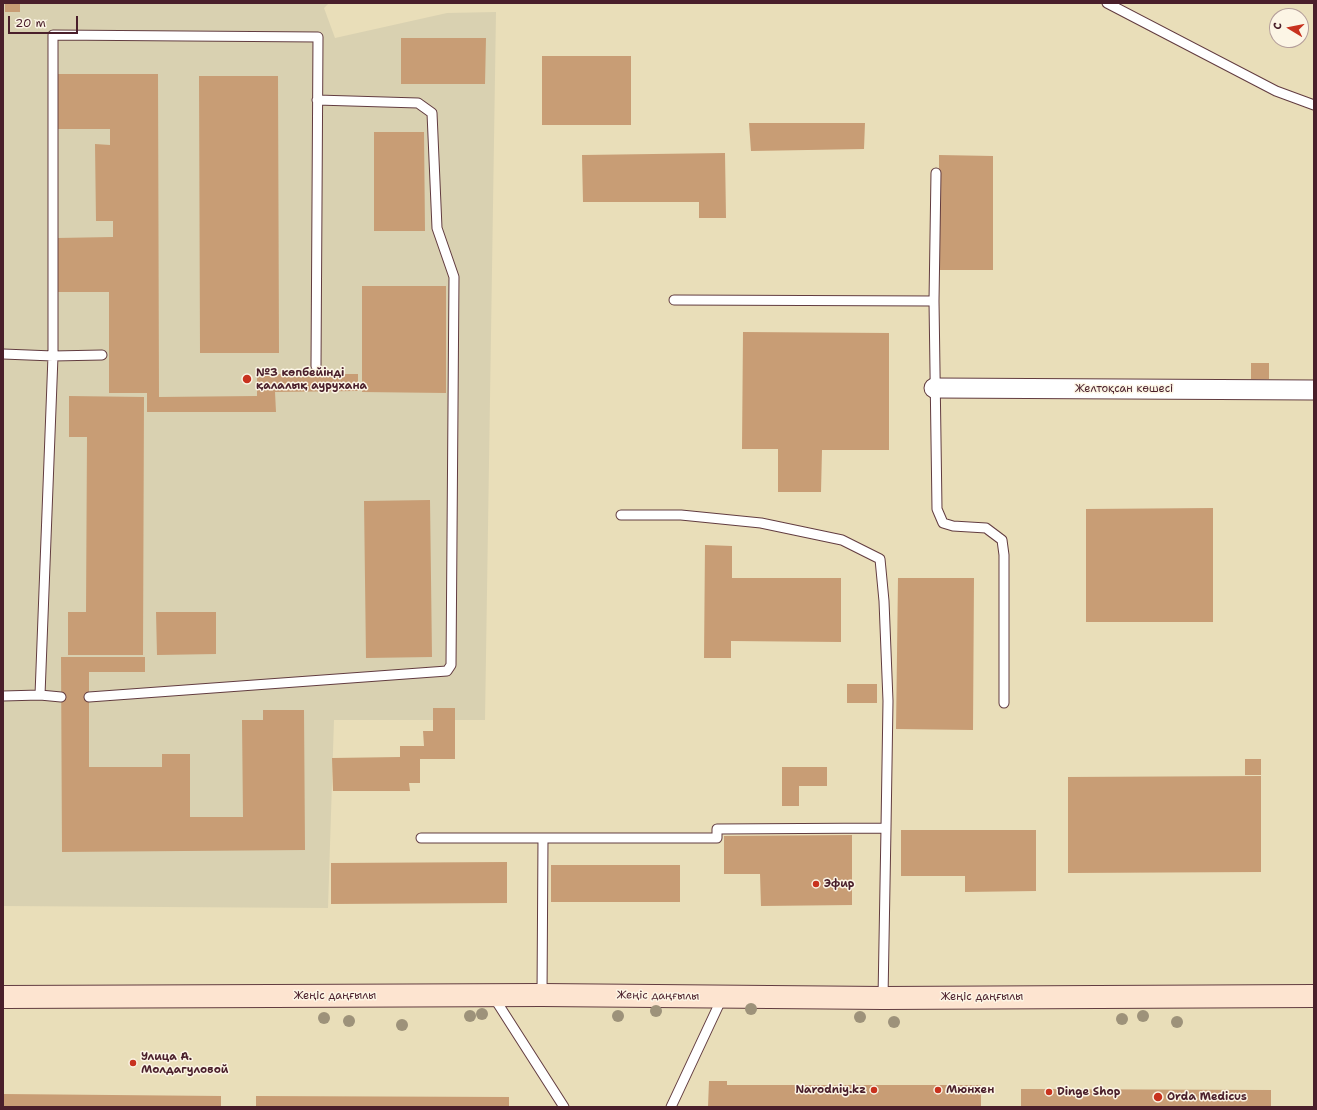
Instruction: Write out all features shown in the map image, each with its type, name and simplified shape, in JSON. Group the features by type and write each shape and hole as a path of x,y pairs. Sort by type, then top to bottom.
{"main road":[{"name":"Жеңіс даңғылы","path":"3,997 542,995 883,998 1314,996"}],"street":[{"name":"Желтоқсан көшесі","path":"934,388 1314,390"}],"lane":[{"path":"1106,3 1276,91 1314,105"},
{"path":"40,695 53,356 53,35 318,37 316,366"},
{"path":"89,698 447,671 451,665 454,277 436,228 432,113 418,103 317,100"},
{"path":"936,173 934,388 937,509 943,523 954,526 986,528 1002,540 1004,555 1004,703"},
{"path":"674,300 934,301"},
{"path":"3,354 53,356 102,354"},
{"path":"621,515 681,515 761,523 842,540 880,559 884,601 888,701 883,998"},
{"path":"3,696 40,695 61,697"},
{"path":"421,838 717,838 717,829 886,828"},
{"path":"542,995 543,839"},
{"path":"492,995 564,1107"},
{"path":"671,1107 722,996"}],"shaded area":[{"name":"№3 көпбейінді қалалық аурухана","path":"3,3 329,3 324,8 335,38 447,13 496,12 485,720 334,720 328,908 3,906"}],"building":[{"path":"5,3 20,3 20,12 5,12"},
{"path":"401,38 486,38 485,84 401,84"},
{"path":"542,56 631,56 631,125 542,125"},
{"path":"56,74 158,74 159,397 257,396 257,374 358,374 358,391 275,392 276,412 147,412 147,393 109,393 109,292 58,292 57,238 113,237 113,221 96,221 95,144 110,145 110,129 56,129"},
{"path":"199,76 278,76 279,353 200,353"},
{"path":"749,123 865,123 864,149 751,151"},
{"path":"374,132 424,132 425,231 374,231"},
{"path":"725,153 726,218 699,218 699,202 583,202 582,155"},
{"path":"939,155 993,156 993,270 939,270"},
{"path":"362,286 446,286 446,393 362,392"},
{"path":"743,332 889,333 889,450 822,450 821,492 778,492 778,449 742,449"},
{"path":"1251,363 1269,363 1269,379 1251,379"},
{"path":"69,396 144,397 143,655 68,655 68,612 86,612 87,437 69,437"},
{"path":"430,500 432,657 366,658 364,501"},
{"path":"1213,508 1213,622 1086,622 1086,509"},
{"path":"705,545 732,546 732,578 841,578 841,642 731,641 731,658 704,658"},
{"path":"898,578 974,578 973,730 896,729"},
{"path":"156,612 216,612 216,654 157,655"},
{"path":"61,657 145,657 145,672 89,672 89,767 162,767 162,754 190,754 190,817 243,817 242,720 263,720 263,710 304,710 305,850 62,852"},
{"path":"847,684 877,684 877,703 847,703"},
{"path":"433,708 455,708 455,759 420,759 420,783 409,783 410,791 333,791 332,758 400,757 400,746 424,746 423,731 433,731"},
{"path":"1245,759 1261,759 1261,775 1245,775"},
{"path":"782,767 827,767 827,786 799,786 799,806 782,806"},
{"path":"1261,776 1261,872 1068,873 1068,777"},
{"path":"901,830 1036,830 1036,891 965,892 965,876 901,876"},
{"path":"852,835 852,905 761,906 760,874 724,874 724,836"},
{"path":"507,862 507,903 331,904 331,863"},
{"path":"551,865 680,865 680,902 551,902"},
{"path":"709,1081 727,1081 727,1085 981,1085 981,1107 708,1107"},
{"path":"1021,1089 1271,1090 1271,1107 1021,1107"},
{"path":"3,1094 221,1096 221,1107 3,1107"},
{"path":"256,1096 509,1097 509,1107 256,1107"}],"place":[{"name":"№3 көпбейінді қалалық аурухана","path":"247,379"},
{"name":"Эфир","path":"816,884"},
{"name":"Улица А. Молдагуловой","path":"133,1063"},
{"name":"Narodniy.kz","path":"874,1090"},
{"name":"Мюнхен","path":"938,1090"},
{"name":"Dinge Shop","path":"1049,1092"},
{"name":"Orda Medicus","path":"1158,1097"}]}
